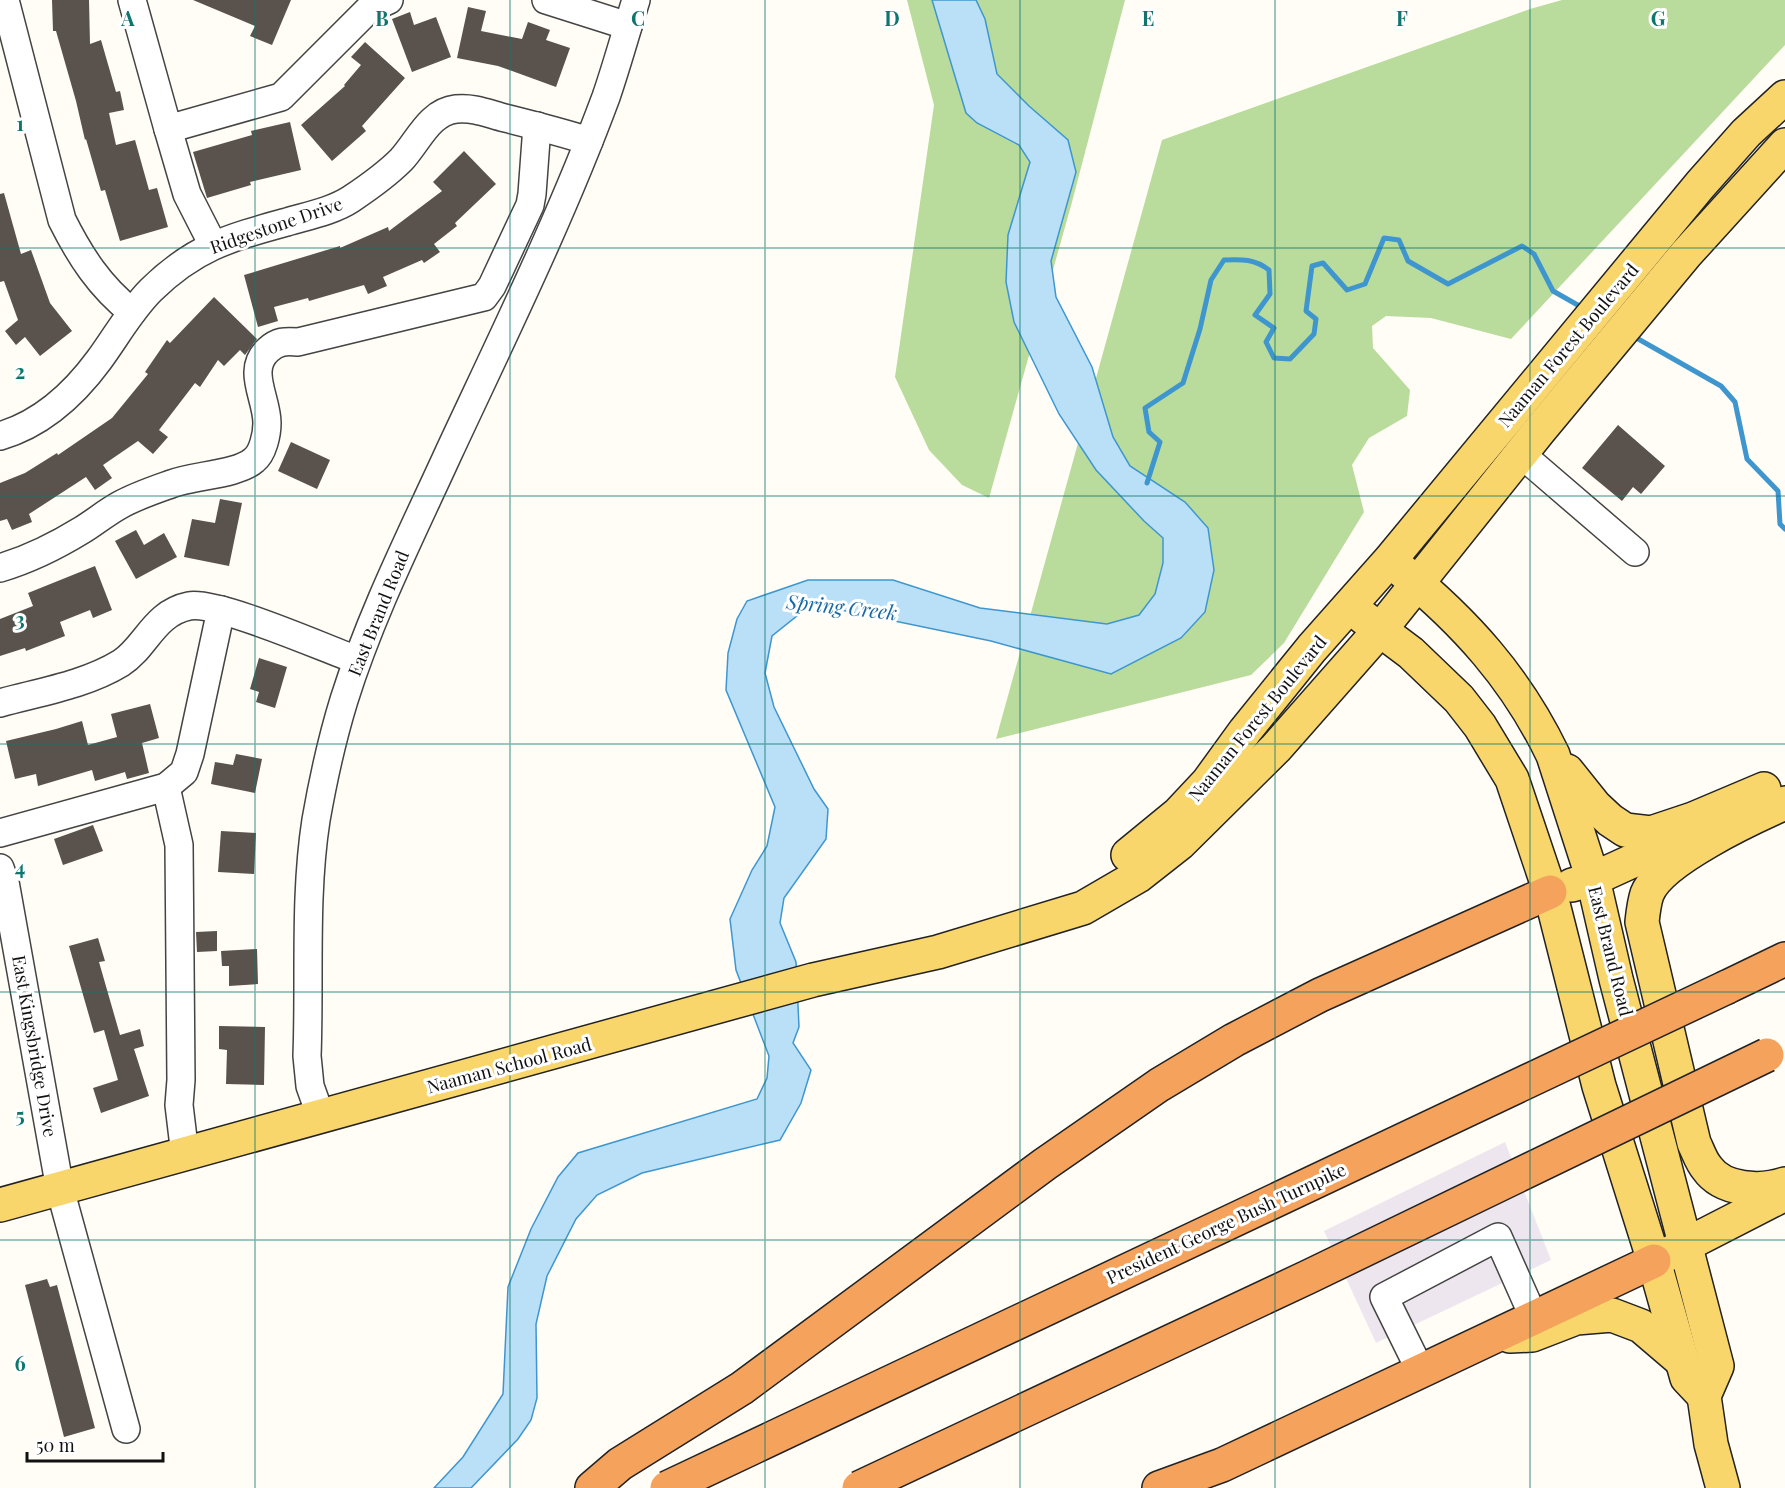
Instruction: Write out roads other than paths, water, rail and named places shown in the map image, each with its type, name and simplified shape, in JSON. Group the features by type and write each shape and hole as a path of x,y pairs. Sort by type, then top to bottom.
{"highway":[{"path":"592,1488 620,1464 742,1388 1045,1164 1159,1085 1234,1040 1311,1000 1551,892"},
{"name":"President George Bush Turnpike","path":"667,1488 1785,959"},
{"path":"859,1488 1308,1277 1776,1051"},
{"path":"1160,1488 1222,1465 1654,1261"}],"main road":[{"name":"Naaman Forest Boulevard","path":"1019,927 1107,871 1178,814 1208,782 1260,712 1312,648 1390,560 1700,185 1751,129 1785,97"},
{"path":"1751,129 1780,149"},
{"name":"Naaman Forest Boulevard","path":"1019,927 1083,908 1138,876 1180,843 1276,748 1380,630 1686,254 1780,149"},
{"name":"East Brand Road","path":"1390,560 1461,622 1497,663 1529,712 1553,755 1593,879 1616,979 1717,1366 1704,1396"},
{"path":"1350,607 1411,653 1459,699 1480,726 1512,779 1551,892 1599,1086 1654,1261 1687,1378 1704,1396 1711,1444 1723,1488"},
{"path":"1553,755 1595,806 1625,830 1652,833 1693,819 1785,781"},
{"path":"1551,892 1593,879 1785,792"},
{"path":"1785,803 1719,835 1666,871 1647,893 1642,922 1694,1143 1707,1169 1729,1185 1755,1189 1785,1184"},
{"name":"Naaman School Road","path":"0,1205 813,980 938,952 1019,927"},
{"path":"1654,1261 1785,1194"},
{"path":"1496,1336 1532,1335 1576,1318 1612,1315 1641,1326 1682,1361"}],"street":[{"path":"4,0 62,220 78,251 93,273 119,302 132,312"},
{"path":"132,0 187,194 213,245"},
{"path":"168,129 281,97 369,9 389,0"},
{"path":"546,0 628,26"},
{"name":"East Brand Road","path":"321,1118 310,1086 307,1056 312,868 316,821 343,701 357,660 407,542 537,264 589,141 607,93 636,0"},
{"name":"Ridgestone Drive","path":"0,436 39,419 62,401 98,361 132,312 168,274 190,257 242,234 309,216 348,201 377,181 402,159 433,119 454,109 474,109 589,141"},
{"path":"0,568 29,559 59,544 120,505 138,497 183,480 240,468 255,460 266,438 267,421 258,385 258,368 262,356 275,344 285,341 298,342 484,297 492,286 530,205 537,126"},
{"path":"1521,454 1635,552"},
{"path":"0,703 106,671 123,661 168,615 190,605 221,610 357,660"},
{"path":"0,833 165,787 184,772 221,610"},
{"path":"165,787 178,845 181,1080 179,1105 185,1155"},
{"name":"East Kingsbridge Drive","path":"0,868 5,882 60,1189 126,1429"},
{"path":"1421,1372 1384,1297 1498,1237 1534,1318"}],"water":[{"name":"Spring Creek","path":"932,0 976,0 985,19 997,74 1068,140 1076,172 1051,261 1056,297 1092,367 1113,437 1130,466 1185,502 1208,528 1214,570 1205,612 1181,638 1111,674 991,641 827,607 802,612 772,636 765,673 774,707 814,789 828,809 826,839 784,898 780,923 796,962 799,1027 793,1043 811,1070 801,1103 780,1140 642,1173 597,1195 576,1219 547,1276 536,1324 537,1398 531,1420 518,1439 471,1488 434,1488 463,1457 503,1394 508,1287 531,1229 558,1177 578,1153 757,1099 767,1078 769,1056 736,970 730,919 752,870 767,846 775,807 726,690 728,653 737,619 747,601 808,580 893,580 980,608 1107,624 1139,615 1155,594 1163,563 1163,538 1096,470 1059,414 1014,322 1006,282 1008,235 1030,162 1019,145 977,123 966,113"}],"waterway":[{"path":"1147,483 1160,442 1149,432 1145,408 1183,383 1200,329 1211,280 1224,260 1248,260 1269,270 1270,294 1255,315 1274,328 1266,342 1274,358 1290,359 1314,334 1316,319 1306,311 1312,266 1323,263 1347,290 1365,284 1384,238 1399,240 1408,261 1448,284 1522,246 1534,254 1553,291 1583,308"},
{"path":"1633,336 1721,386 1735,402 1747,459 1778,491 1780,524 1785,529"}]}
